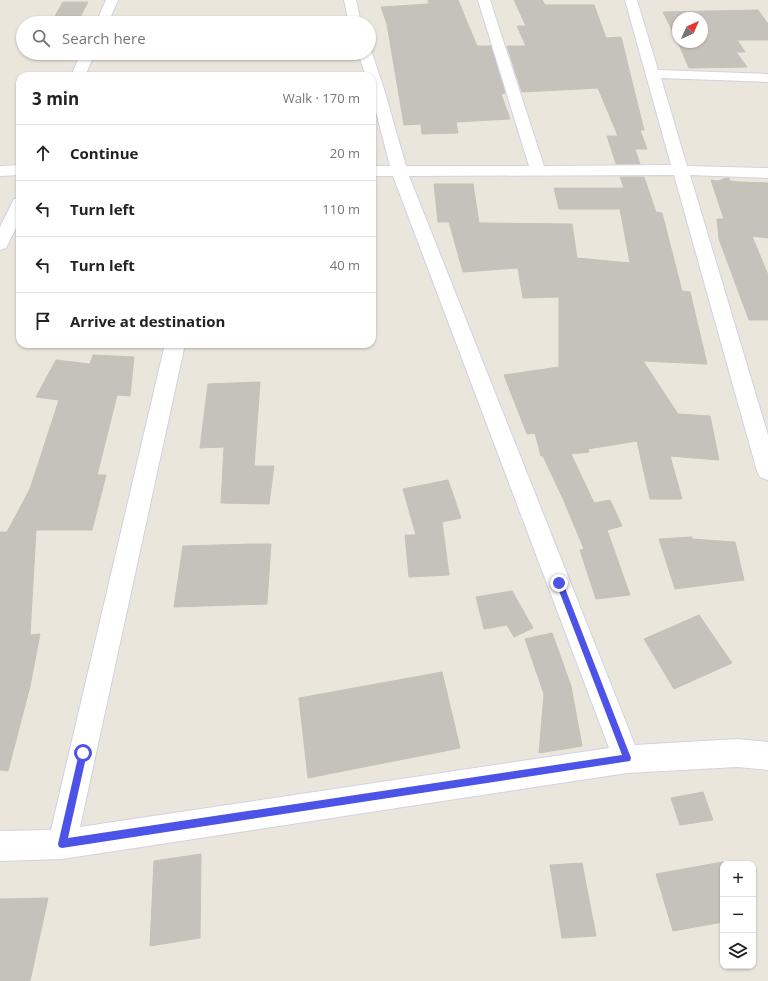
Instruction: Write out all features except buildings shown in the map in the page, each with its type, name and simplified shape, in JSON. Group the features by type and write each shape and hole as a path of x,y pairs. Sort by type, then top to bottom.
{"street":[{"path":"105,16 112,0"},
{"path":"350,0 353,16"},
{"path":"484,0 538,170"},
{"path":"631,0 654,74 680,170 768,471"},
{"path":"80,72 85,60"},
{"path":"368,60 372,72"},
{"path":"654,74 768,78"},
{"path":"376,83 399,170 627,758"},
{"path":"0,170 16,170"},
{"path":"376,171 680,170 768,173"},
{"path":"0,244 16,211"},
{"path":"62,844 174,348"},
{"path":"0,846 62,844 627,758 737,753 768,756"}],"route":[{"path":"83,753 62,844 627,758 559,583"}]}
